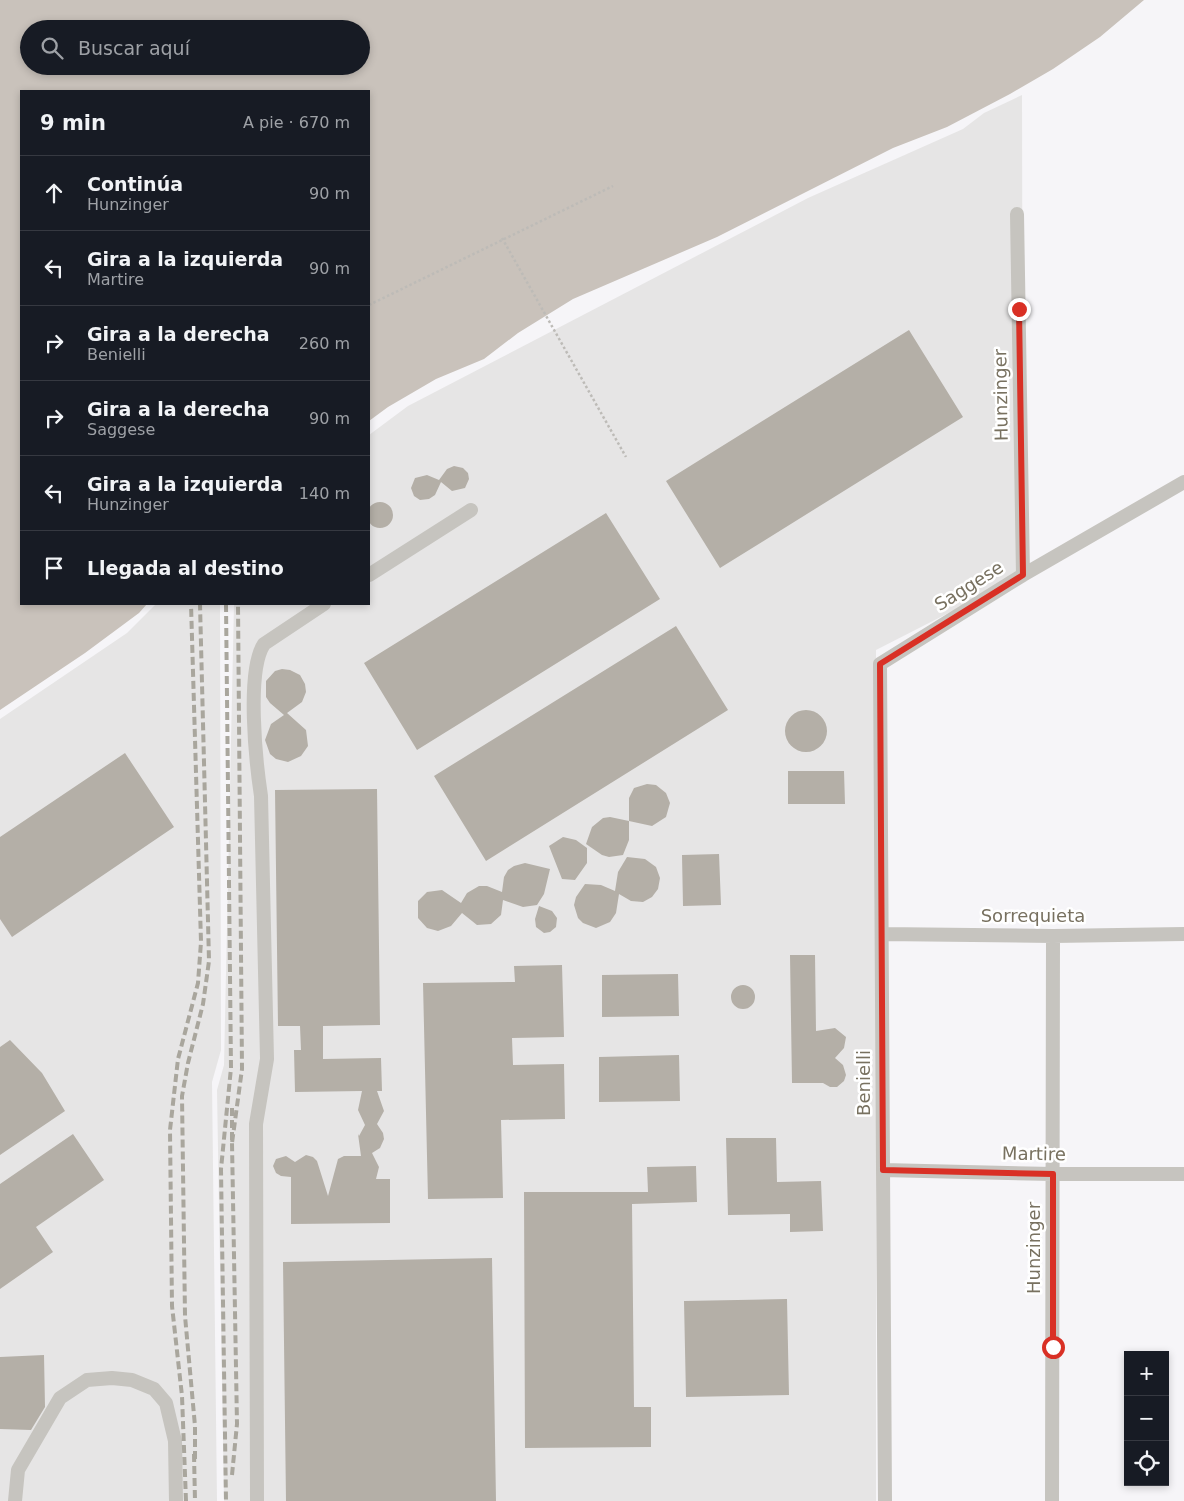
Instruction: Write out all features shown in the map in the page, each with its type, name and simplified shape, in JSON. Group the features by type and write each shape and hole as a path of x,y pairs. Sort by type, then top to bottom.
{"street":[{"name":"Hunzinger","path":"1017,214 1023,575"},
{"name":"Saggese","path":"880,664 1023,575 1184,482"},
{"path":"370,574 470,510"},
{"path":"257,1501 256,1124 267,1059 261,796 255,758 255,667 259,651 264,644 322,605"},
{"name":"Benielli","path":"880,664 885,1501"},
{"name":"Sorrequieta","path":"882,934 1053,936 1184,934"},
{"name":"Hunzinger","path":"1052,1501 1053,936"},
{"name":"Martire","path":"883,1170 1053,1174 1184,1174"},
{"path":"15,1501 18,1470 60,1398 87,1380 112,1378 132,1380 154,1388 166,1403 175,1441 176,1501"}],"path":[{"path":"370,304 502,238 613,186"},
{"path":"502,238 626,457"}],"shaded area":[{"path":"0,0 1144,0 1100,37 1053,69 1010,94 947,127 893,148 717,237 573,299 518,333 484,359 436,379 388,407 370,420 370,90 20,90 20,605 146,605 139,613 85,653 0,710"},
{"path":"1022,95 1023,575 876,650 876,1501 224,1501 217,1090 224,1065 234,605 370,605 370,434 408,406 808,198 963,129 984,113"},
{"path":"155,605 220,605 221,1050 212,1082 217,1501 0,1501 0,719 127,633"}],"building":[{"path":"909,330 963,417 720,568 666,481"},
{"path":"454,466 463,468 468,473 469,479 465,488 452,491 441,482 435,495 429,499 420,500 414,496 411,488 415,478 427,475 439,480 447,469"},
{"path":"375,503 385,503 392,510 392,520 385,527 375,527 370,523 370,507"},
{"path":"606,513 660,599 417,750 364,663"},
{"path":"676,626 728,710 486,861 434,776"},
{"path":"282,669 290,670 300,675 305,684 306,692 302,702 287,713 306,730 308,746 301,756 288,762 276,759 270,754 265,740 271,724 284,715 266,697 266,681 275,671"},
{"path":"810,710 818,713 824,719 827,731 824,743 818,749 802,752 794,749 788,743 785,727 788,719 794,713"},
{"path":"125,753 174,827 12,937 0,919 0,837"},
{"path":"788,771 844,771 845,804 788,804"},
{"path":"647,784 656,785 666,793 670,803 666,817 652,826 629,821 629,798 634,788"},
{"path":"377,789 380,1025 323,1026 323,1059 381,1058 382,1091 377,1091 384,1111 377,1124 383,1133 384,1139 380,1148 372,1153 379,1167 376,1179 390,1179 390,1223 291,1224 291,1177 281,1176 276,1173 273,1166 276,1159 286,1156 295,1162 306,1155 313,1157 317,1161 328,1196 338,1159 344,1156 361,1156 358,1134 359,1136 365,1125 358,1110 362,1091 295,1092 294,1050 301,1050 300,1026 278,1026 275,790"},
{"path":"610,817 629,821 629,840 623,855 609,857 602,855 586,844 592,827 603,818"},
{"path":"563,837 576,840 587,848 587,863 575,880 562,879 549,846"},
{"path":"719,854 721,905 683,906 682,855"},
{"path":"627,857 645,859 656,867 660,878 658,889 652,897 643,902 631,901 619,894 616,913 610,922 596,928 583,923 578,918 574,905 576,897 585,884 601,885 615,891 618,872"},
{"path":"525,863 550,869 544,894 537,905 523,907 503,900 501,915 491,924 477,925 462,913 451,926 438,931 427,928 418,918 418,901 427,892 442,890 461,903 467,893 479,886 487,886 502,892 504,877 508,870"},
{"path":"539,906 552,911 557,918 556,927 550,932 544,933 536,927 535,919"},
{"path":"790,955 815,955 816,1031 835,1028 846,1037 844,1048 835,1058 843,1065 846,1075 844,1081 837,1087 830,1087 823,1083 792,1083"},
{"path":"562,965 564,1037 512,1038 513,1065 564,1064 565,1119 501,1120 503,1198 428,1199 423,983 515,982 514,966"},
{"path":"678,974 679,1016 602,1017 602,975"},
{"path":"743,985 748,986 754,992 754,1002 748,1008 743,1009 738,1008 732,1002 731,997 732,992 738,986"},
{"path":"10,1040 42,1073 65,1111 0,1155 0,1047"},
{"path":"679,1055 680,1101 599,1102 599,1057"},
{"path":"73,1134 104,1180 36,1227 53,1252 0,1289 0,1184"},
{"path":"726,1138 776,1138 777,1182 821,1181 823,1231 790,1232 790,1214 728,1215"},
{"path":"696,1166 697,1202 632,1204 634,1407 651,1407 651,1447 525,1448 524,1192 648,1192 647,1167"},
{"path":"492,1258 496,1501 286,1501 283,1262"},
{"path":"787,1299 789,1395 686,1397 684,1301"},
{"path":"44,1355 45,1407 31,1430 0,1429 0,1357"}],"railway":[{"path":"186,1501 182,1396 172,1306 170,1130 178,1059 198,983 201,942 191,605"},
{"path":"195,1459 195,1426 185,1316 182,1096 203,1004 209,961 200,605"},
{"path":"226,605 231,1068 221,1169 226,1501"},
{"path":"232,1108 232,1143 242,1069 238,605"},
{"path":"232,1143 237,1424 232,1475"},
{"path":"194,1454 195,1501"}],"route":[{"path":"1019,309 1023,575 880,664 883,1170 1053,1174 1053,1347"}]}
